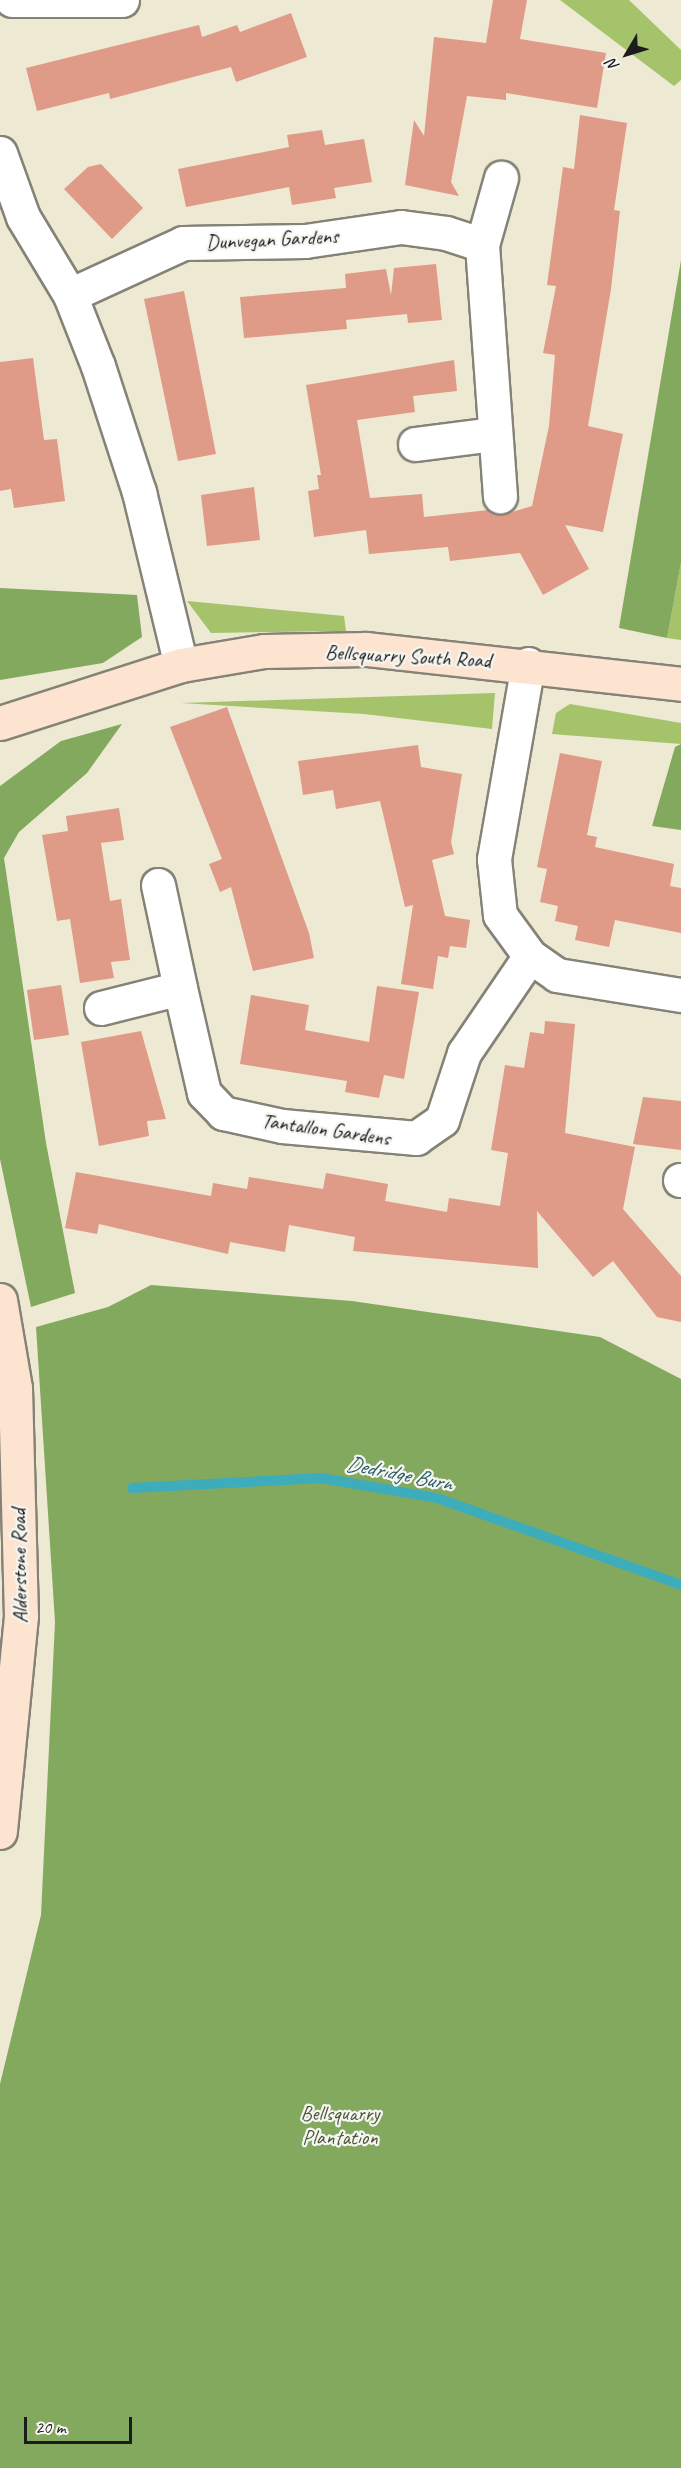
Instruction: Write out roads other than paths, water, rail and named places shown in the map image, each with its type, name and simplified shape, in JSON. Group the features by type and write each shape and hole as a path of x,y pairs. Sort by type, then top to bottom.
{"street":[{"path":"12,0 122,0"},
{"path":"0,153 23,218 70,295 139,492 181,665"},
{"path":"500,496 493,434 482,245 501,178"},
{"name":"Dunvegan Gardens","path":"70,295 183,243 305,241 401,228 446,233 482,245"},
{"path":"415,444 493,434"},
{"name":"Bellsquarry South Road","path":"0,723 181,665 264,651 366,649 528,663 681,684"},
{"path":"528,663 493,885 500,915 530,956 557,975 681,995"},
{"name":"Tantallon Gardens","path":"158,885 204,1093 223,1113 292,1127 416,1138 442,1120 464,1053 530,956"},
{"path":"101,1008 180,988"},
{"name":"Alderstone Road","path":"0,1300 15,1388 21,1616 0,1832"}],"waterway":[{"name":"Dedridge Burn","path":"132,1488 321,1478 437,1498 681,1585"}],"park label":[{"name":"Bellsquarry Plantation","path":"340,2125"}]}
